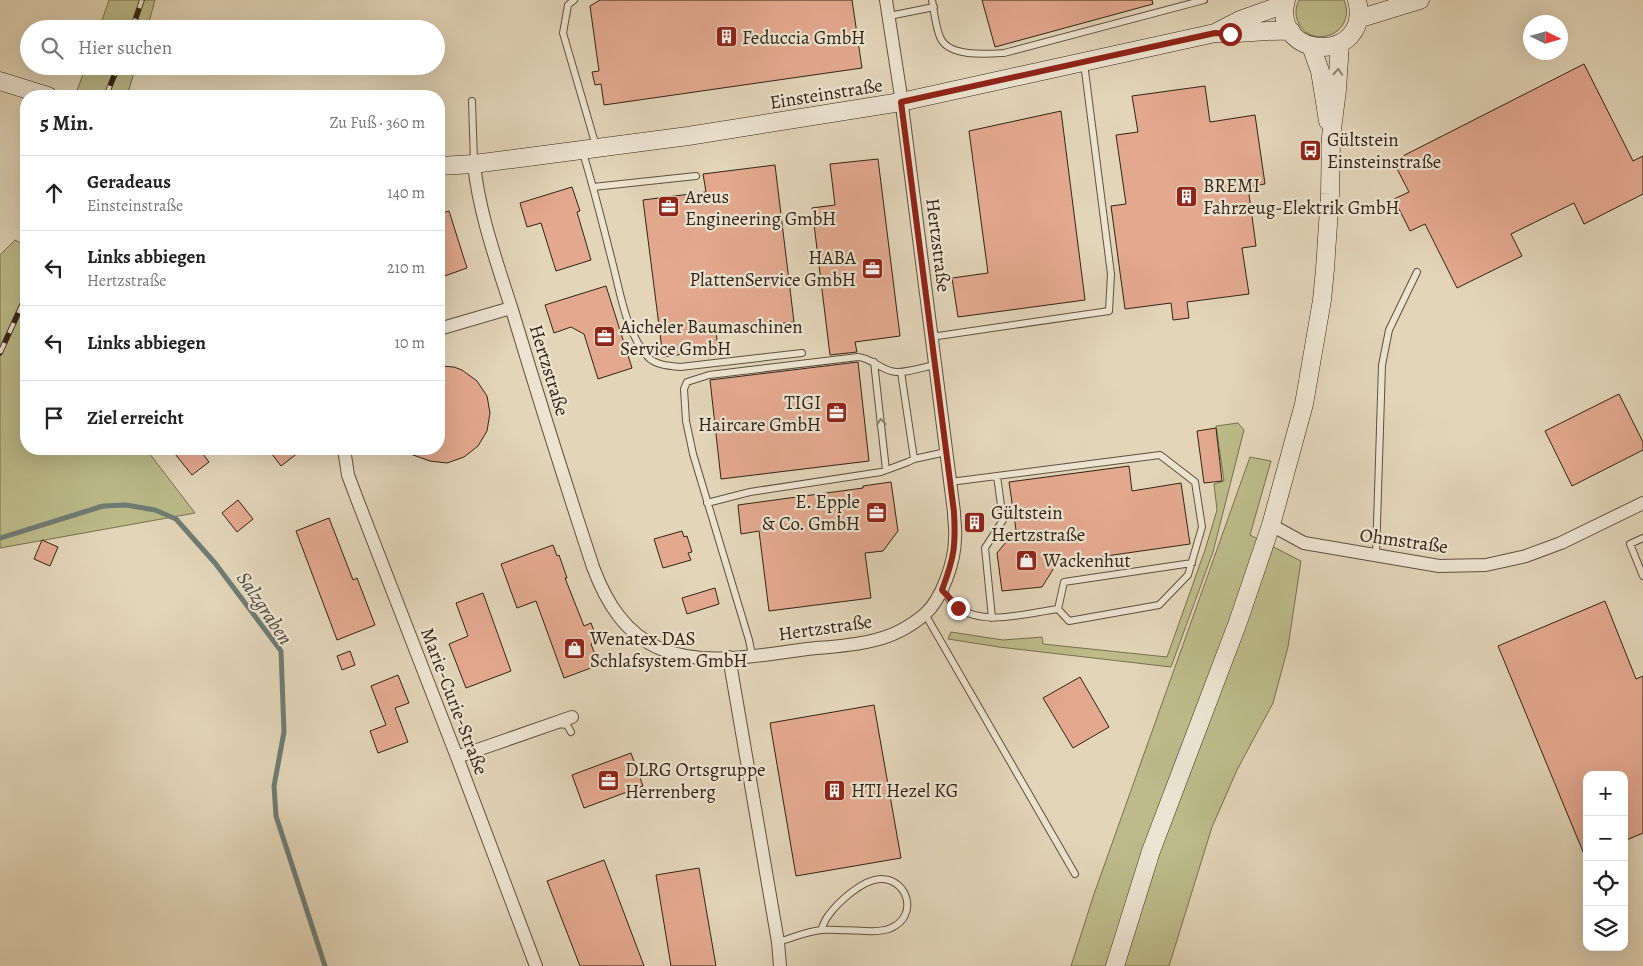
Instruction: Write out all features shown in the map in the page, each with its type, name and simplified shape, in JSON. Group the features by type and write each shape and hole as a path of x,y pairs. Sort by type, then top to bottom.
{"street":[{"name":"Hertzstraße","path":"474,164 482,206 511,308 593,567 604,596 613,611 634,632 660,649 674,654 700,658 752,655 871,641 891,634 910,625 932,606 942,590 952,561 956,539 932,337 886,0"},
{"path":"1286,2 1285,18 1291,31 1300,41 1311,46 1326,48 1340,43 1352,33 1358,19 1357,0"},
{"path":"1358,19 1420,0"},
{"name":"Einsteinstraße","path":"445,166 474,164 688,136 901,102 1215,33 1240,20 1286,2"},
{"name":"Einsteinstraße","path":"1215,33 1230,34 1269,30 1291,31"},
{"path":"1115,966 1151,851 1238,622 1271,525 1304,404 1322,300 1329,214 1331,136 1337,90 1340,43"},
{"path":"1311,46 1320,71 1331,136"},
{"path":"0,81 29,90"},
{"path":"445,327 511,308"},
{"name":"Marie-Curie-Straße","path":"345,455 348,475 356,499 536,966"},
{"name":"Ohmstraße","path":"1271,525 1304,543 1439,566 1486,565 1526,556 1561,544 1643,503"},
{"path":"730,657 778,942 780,966"},
{"path":"457,758 572,717"}],"lane":[{"path":"574,0 568,5 563,33 589,148 593,188 628,321 638,343 649,358 664,365 680,367 802,353"},
{"path":"889,16 933,3 940,39 948,48 965,53 985,54 1004,53 1204,0"},
{"path":"932,337 1109,311 1111,274 1084,63"},
{"path":"472,101 474,164"},
{"path":"593,188 696,176"},
{"path":"1376,555 1382,365 1389,330 1417,272"},
{"path":"752,655 750,640 693,454 686,422 684,390 687,382 709,374 858,357 866,358 878,366 893,372 935,365"},
{"path":"874,362 886,470"},
{"path":"901,372 914,459"},
{"path":"707,503 750,492 886,470 914,459 946,452"},
{"path":"950,482 1160,455 1195,482 1202,527 1192,563 1188,575 1159,605 1069,621 1058,609"},
{"path":"992,618 985,548 1003,520 997,476"},
{"path":"1643,538 1630,544 1643,576"},
{"path":"1058,609 1064,582 1192,563"},
{"path":"942,590 958,608 977,617 992,618 1058,609"},
{"path":"925,614 1075,874"},
{"path":"553,724 567,726 571,732"},
{"path":"778,942 822,930 890,929 903,919 908,904 906,896 898,885 886,879 871,880 845,898 827,916 822,930"}],"shaded area":[{"path":"109,0 155,0 149,20 102,20"},
{"path":"1299,0 1344,0 1346,12 1344,22 1338,30 1330,35 1320,37 1311,35 1303,29 1297,19 1296,10"},
{"path":"83,75 133,75 129,90 77,90"},
{"path":"15,240 20,243 20,455 151,455 195,513 0,548 0,255"},
{"path":"1238,423 1244,430 1213,552 1171,667 999,647 948,639 951,632 1003,640 1042,637 1043,644 1167,657 1205,550 1217,510 1214,484 1224,481 1216,426"},
{"path":"1250,457 1271,461 1250,535 1301,561 1288,647 1273,703 1237,770 1212,827 1169,966 1071,966 1094,894"}],"building":[{"name":"Feduccia GmbH","path":"600,0 852,0 862,68 604,105 601,84 595,85 592,72 599,71 590,6"},
{"path":"982,0 1152,0 1153,4 995,47"},
{"path":"1584,64 1633,161 1643,156 1643,194 1584,224 1574,203 1511,234 1522,256 1457,288 1425,224 1410,231 1394,199 1409,192 1393,161"},
{"name":"BREMI Fahrzeug-Elektrik GmbH","path":"1205,86 1210,122 1255,115 1265,184 1248,187 1256,246 1242,248 1249,294 1187,302 1189,318 1173,320 1171,303 1125,309 1111,206 1126,204 1116,135 1138,132 1132,96"},
{"path":"1061,111 1085,300 958,317 952,278 988,273 969,131"},
{"path":"878,159 900,336 855,342 857,352 830,355 812,208 835,205 830,164"},
{"path":"775,165 794,322 716,331 718,349 663,357 643,200 706,192 703,174"},
{"path":"572,187 580,211 577,212 591,260 556,271 541,223 527,227 520,203"},
{"path":"449,211 467,268 445,276 445,212"},
{"path":"606,286 632,368 598,379 584,334 571,327 554,333 545,305"},
{"path":"858,362 869,461 721,479 710,380"},
{"path":"445,366 454,367 462,370 477,381 487,396 490,413 487,431 478,446 464,457 447,463 430,461 413,455 445,455"},
{"path":"1619,394 1643,442 1643,450 1572,486 1545,431"},
{"path":"1216,428 1222,481 1204,483 1197,431"},
{"path":"176,455 204,455 209,462 192,475"},
{"path":"273,455 295,455 281,466"},
{"path":"1129,466 1132,491 1181,483 1190,544 1057,563 1042,587 1002,591 997,553 1016,530 1009,482"},
{"path":"891,482 898,531 883,551 865,553 871,598 769,611 759,531 741,534 738,505 863,488 863,486"},
{"path":"238,500 253,519 237,532 222,513"},
{"path":"329,518 353,580 357,578 375,625 337,640 296,531"},
{"path":"682,531 684,537 687,536 692,552 688,553 691,560 663,568 654,539"},
{"path":"42,540 58,547 50,566 34,559"},
{"path":"553,545 557,556 559,555 567,578 565,578 584,626 591,623 598,641 591,644 599,665 564,678 536,601 517,608 501,564"},
{"path":"715,588 719,604 687,614 682,598"},
{"path":"483,593 511,671 466,688 449,644 468,636 456,603"},
{"path":"1605,601 1636,679 1643,676 1643,833 1628,839 1628,771 1583,771 1583,852 1498,646"},
{"path":"350,651 355,665 342,670 337,656"},
{"path":"398,675 409,703 395,708 408,742 378,753 370,731 386,725 371,686"},
{"path":"1080,677 1109,727 1073,748 1043,698"},
{"name":"HTI Hezel KG","path":"874,705 901,858 796,876 770,723"},
{"path":"631,753 643,786 584,808 572,775"},
{"path":"604,860 644,966 580,966 547,881"},
{"path":"699,868 716,966 671,966 656,875"}],"waterway":[{"name":"Salzgraben","path":"0,538 103,506 126,505 155,510 176,519 215,563 281,651 284,732 274,786 276,816 325,966"}],"railway":[{"path":"135,20 142,0"},
{"path":"108,90 114,75"},
{"path":"0,353 20,309"}],"place":[{"name":"Feduccia GmbH","path":"726,37"},
{"name":"Gültstein Einsteinstraße","path":"1311,150"},
{"name":"BREMI Fahrzeug-Elektrik GmbH","path":"1187,196"},
{"name":"Areus Engineering GmbH","path":"669,207"},
{"name":"HABA PlattenService GmbH","path":"872,268"},
{"name":"Aicheler Baumaschinen Service GmbH","path":"604,337"},
{"name":"TIGI Haircare GmbH","path":"837,413"},
{"name":"E. Epple & Co. GmbH","path":"876,512"},
{"name":"Gültstein Hertzstraße","path":"975,523"},
{"name":"Wackenhut","path":"1027,560"},
{"name":"Wenatex DAS Schlafsystem GmbH","path":"574,649"},
{"name":"DLRG Ortsgruppe Herrenberg","path":"609,780"},
{"name":"HTI Hezel KG","path":"835,790"}],"route":[{"path":"958,608 942,590 952,561 956,539 954,512 901,102 1215,33 1230,34"}]}
